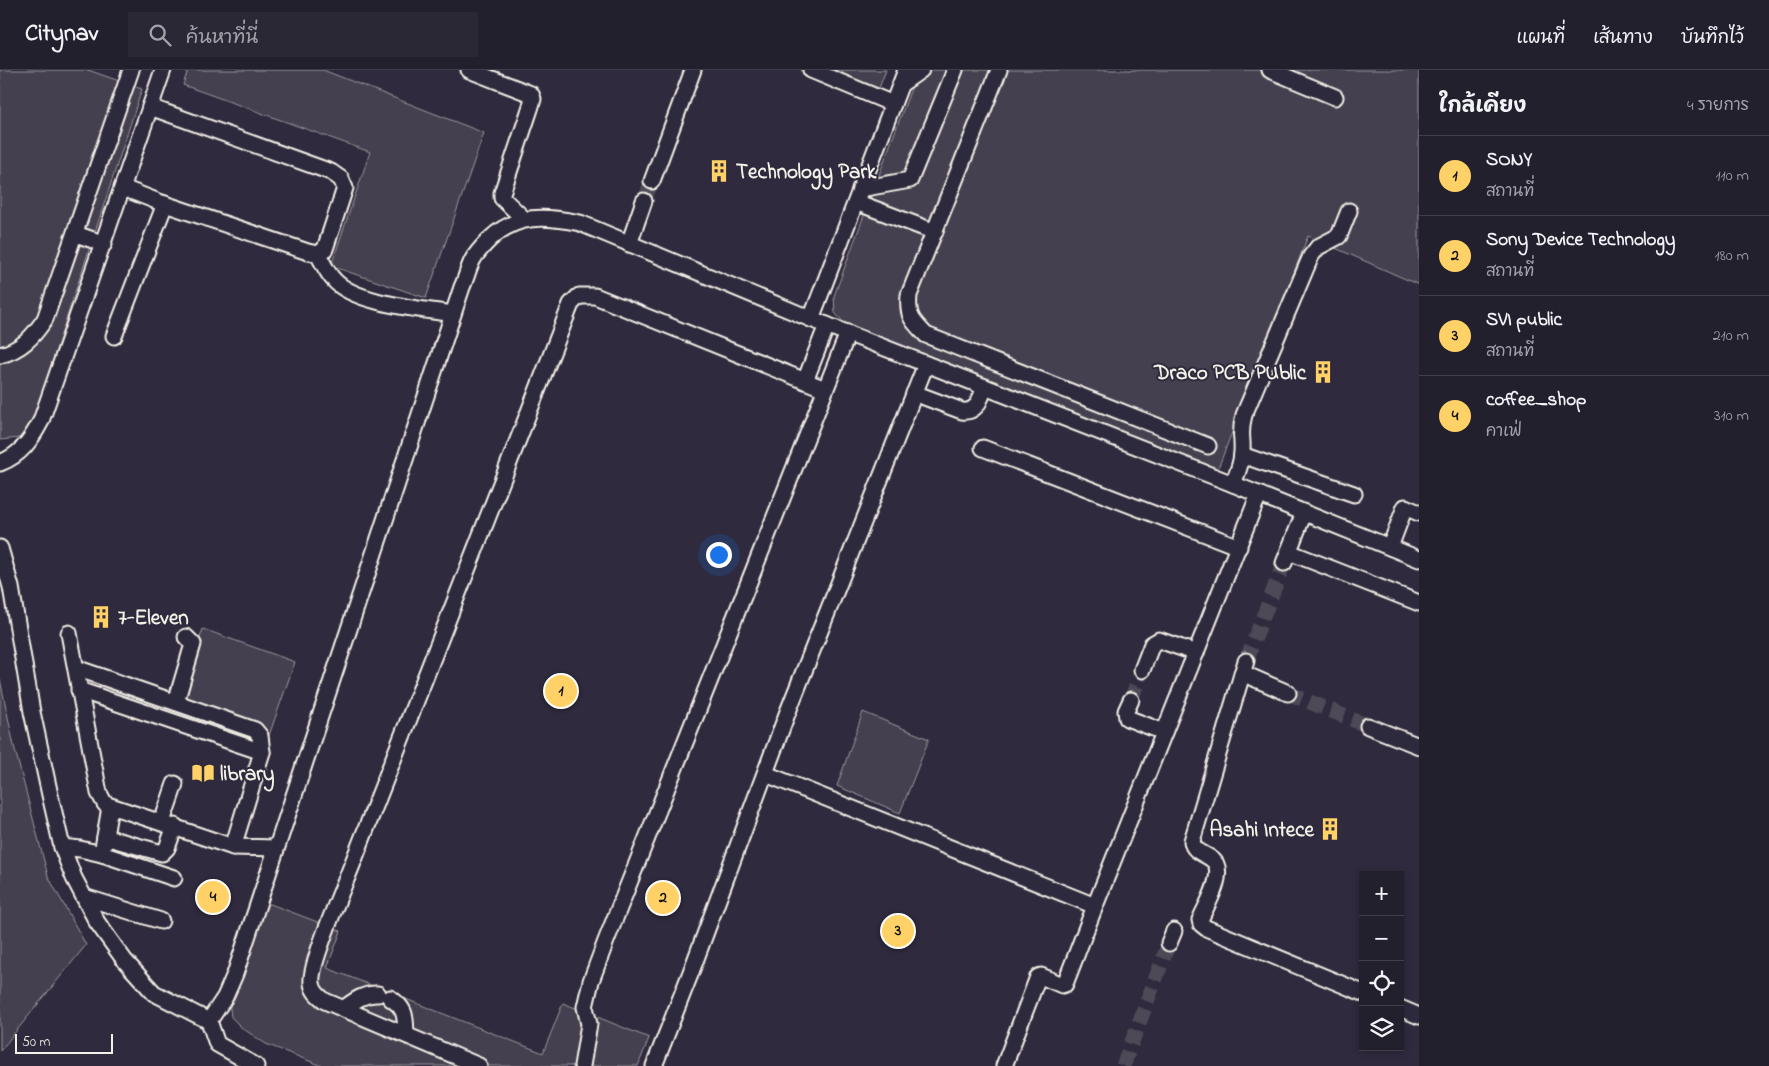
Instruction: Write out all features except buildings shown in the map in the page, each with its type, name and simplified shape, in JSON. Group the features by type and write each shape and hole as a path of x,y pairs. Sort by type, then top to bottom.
{"street":[{"path":"0,355 26,343 37,332 45,319 76,234 131,70"},
{"path":"0,464 21,452 41,420 164,70"},
{"path":"652,181 693,70"},
{"path":"810,70 893,104"},
{"path":"811,319 903,77 921,70"},
{"path":"858,196 910,180 955,70"},
{"path":"999,70 909,296 908,308 912,320 926,335 1208,446"},
{"path":"1270,70 1296,75 1335,97"},
{"path":"476,72 531,94 533,99 502,193 502,198 524,220"},
{"path":"150,107 331,172 341,179 345,188 325,249 318,254"},
{"path":"124,188 162,203 318,254 335,281 345,290 376,301 453,314"},
{"path":"858,196 935,232"},
{"path":"629,244 644,201"},
{"path":"114,336 162,203"},
{"path":"1233,484 1242,455 1240,430 1244,415 1312,256 1318,247 1339,236 1349,212"},
{"path":"209,1021 225,997 235,974 472,261 482,247 508,225 524,220 558,218 580,223 811,319 1259,494 1419,559"},
{"path":"76,234 104,244"},
{"path":"479,1066 325,1001 317,995 312,984 312,974 571,304 579,296 595,296 826,389"},
{"path":"804,381 828,325"},
{"path":"582,1066 589,1024 585,1006 591,981 848,333"},
{"path":"654,1066 766,774 787,714 926,364"},
{"path":"914,393 962,411 968,411 976,407 985,387"},
{"path":"983,448 1239,547"},
{"path":"1242,455 1354,494"},
{"path":"1004,1066 1038,977 1041,976 1062,985 1064,984 1259,494"},
{"path":"1390,548 1404,507 1419,513"},
{"path":"1304,513 1287,558 1419,603"},
{"path":"0,548 11,587 32,712 62,847 74,878 97,922 125,961 154,993 209,1021 217,1044 256,1066"},
{"path":"69,633 99,793 105,804 233,846 276,848"},
{"path":"176,702 193,644 186,637"},
{"path":"1142,670 1152,644 1159,640 1196,654"},
{"path":"1288,693 1244,667 1192,841 1194,848 1213,860 1218,874 1215,886 1200,920 1201,924 1206,928 1359,990"},
{"path":"76,668 255,730 260,736 262,752 233,846"},
{"path":"79,690 262,752"},
{"path":"1131,700 1126,711 1127,718 1164,732"},
{"path":"1368,726 1419,746"},
{"path":"766,774 1095,906"},
{"path":"104,837 162,853 167,848 168,824 175,784"},
{"path":"99,853 110,807"},
{"path":"62,847 99,853 118,861 174,878"},
{"path":"84,897 161,921"},
{"path":"343,1009 360,997 372,993 384,996 400,1004 405,1013 406,1035"},
{"path":"1404,1010 1419,1016"}],"shaded area":[{"path":"0,70 88,70 142,89 31,426 20,438 0,440"},
{"path":"188,70 323,70 484,133 426,298 331,266 370,152 183,85"},
{"path":"832,70 886,70 879,88"},
{"path":"918,70 1419,70 1419,285 1308,236 1217,471 847,326 835,313 834,296"},
{"path":"203,629 295,662 267,741 175,708"},
{"path":"0,679 14,746 48,876 86,945 0,1051"},
{"path":"863,712 929,739 900,813 837,786"},
{"path":"265,902 341,931 327,968 543,1053 563,1003 649,1038 638,1066 322,1066 266,1044 242,1028 231,1017 229,1000"}],"tunnel":[{"path":"644,201 652,181"},
{"path":"1246,661 1284,563"},
{"path":"1131,700 1142,670"},
{"path":"1288,693 1368,726"},
{"path":"1123,1066 1169,943"}],"place":[{"name":"Technology Park","path":"719,171"},
{"name":"Draco PCB PUblic","path":"1323,372"},
{"name":"7-Eleven","path":"101,617"},
{"name":"SONY","path":"561,691"},
{"name":"library","path":"203,773"},
{"name":"Asahi Intece","path":"1330,829"},
{"name":"coffee_shop","path":"213,897"},
{"name":"Sony Device Technology","path":"663,898"},
{"name":"SVI public","path":"898,931"}]}
